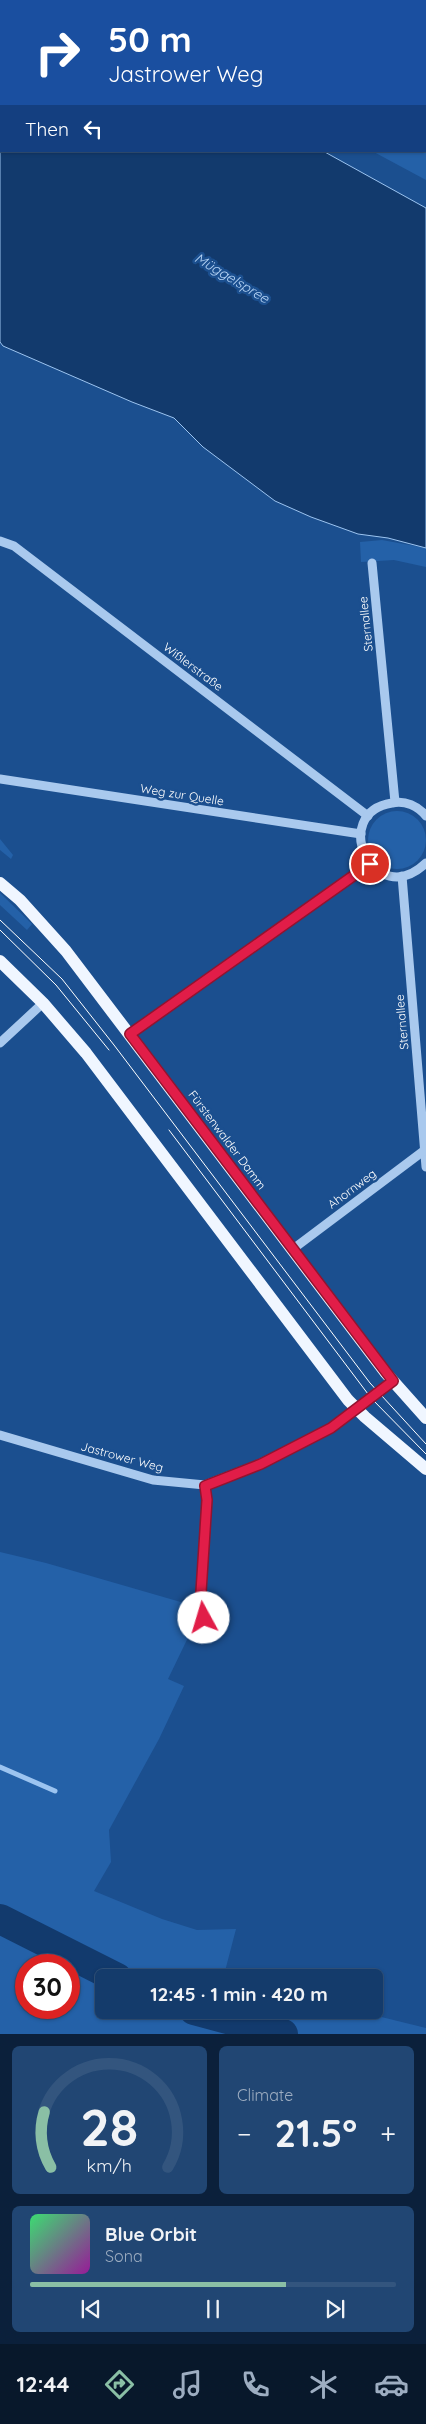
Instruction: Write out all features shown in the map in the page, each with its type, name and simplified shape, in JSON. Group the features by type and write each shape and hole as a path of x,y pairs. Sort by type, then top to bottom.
{"main road":[{"name":"Fürstenwalder Damm","path":"0,883 20,900 66,952 393,1381 426,1418"},
{"path":"0,961 43,1003 86,1053 292,1328 357,1409 426,1469"}],"street":[{"name":"Wißlerstraße","path":"0,542 14,546 368,816"},
{"name":"Sternallee","path":"372,563 395,802"},
{"name":"Weg zur Quelle","path":"0,779 360,834"},
{"path":"426,816 416,807 395,802 385,804 368,816 360,834 362,850 370,864 384,874 402,876 411,873 426,863"},
{"path":"130,1034 370,864"},
{"name":"Sternallee","path":"402,876 426,1167"},
{"path":"0,1043 43,1003"},
{"name":"Ahornweg","path":"293,1249 425,1150"},
{"name":"Jastrower Weg","path":"0,1435 153,1480 205,1486 281,1454 338,1423 393,1381"},
{"path":"204,1618 205,1605 201,1592 207,1500 205,1486"}],"shaded area":[{"path":"374,152 426,152 426,180"},
{"path":"382,540 426,548 426,567 394,560 361,562 360,542"},
{"path":"391,811 403,811 418,819 426,834 426,846 418,861 403,869 391,869 376,861 368,846 368,834 376,819"},
{"path":"0,839 13,855 11,859 0,850"},
{"path":"0,893 32,924 27,930 0,905"},
{"path":"0,1552 46,1563 191,1605 196,1621 168,1679 184,1686 159,1739 109,1830 111,1862 94,1891 162,1919 197,1930 236,1929 226,1969 95,1969 95,2019 383,2019 383,2017 426,2028 426,2034 0,2034"}],"water":[{"name":"Müggelspree","path":"0,152 325,152 426,208 426,548 388,538 358,534 311,517 275,501 203,447 174,418 132,402 3,346 0,342"}],"waterway":[{"path":"0,1767 55,1791"},
{"path":"0,1919 99,1969"},
{"path":"227,2019 283,2034"}],"tram line":[{"path":"0,920 62,979 370,1383 426,1444"},
{"path":"0,930 56,985 109,1050"},
{"path":"169,1130 371,1398 426,1454"}],"route":[{"path":"204,1618 205,1605 201,1592 207,1500 205,1486 261,1464 331,1428 393,1381 130,1034 370,864"}]}
